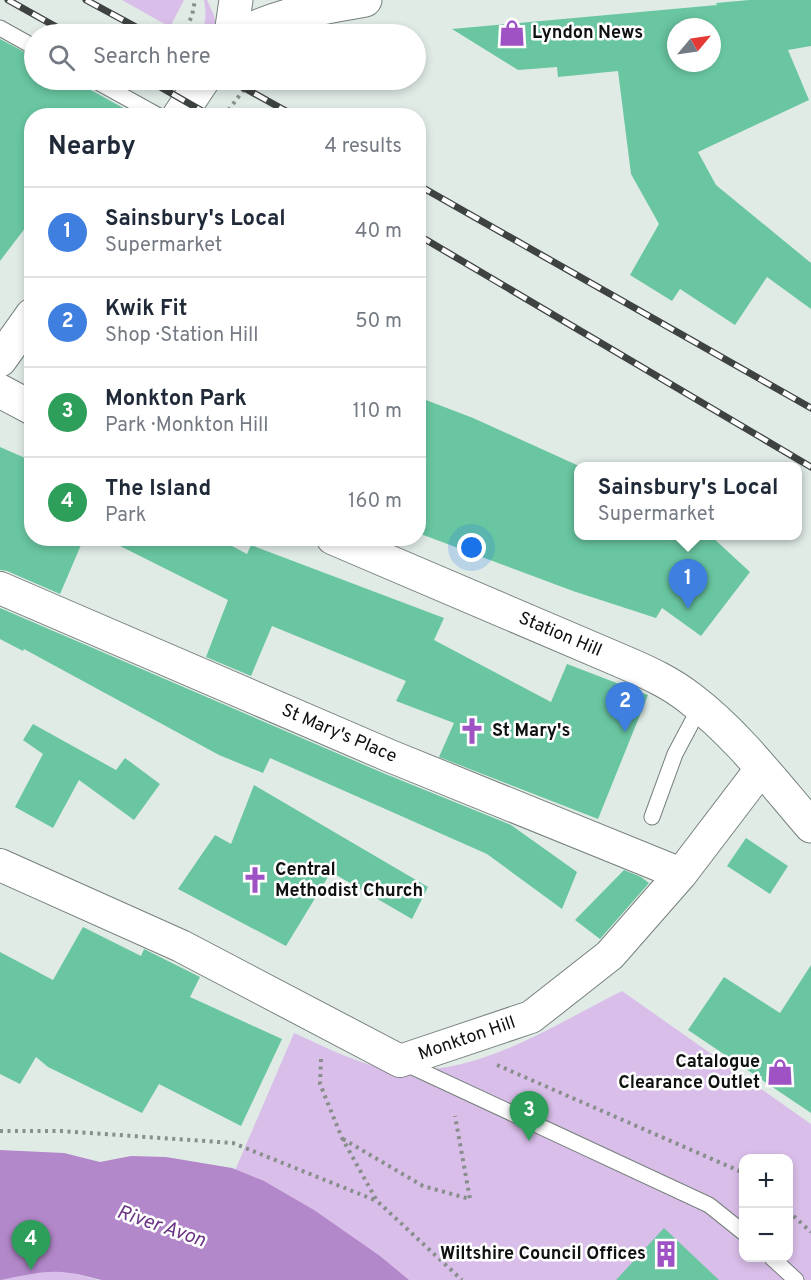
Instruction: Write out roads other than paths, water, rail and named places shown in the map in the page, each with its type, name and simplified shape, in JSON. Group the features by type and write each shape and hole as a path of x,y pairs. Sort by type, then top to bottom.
{"street":[{"path":"232,24 236,0"},
{"path":"262,24 296,13 365,0"},
{"path":"184,108 196,90"},
{"path":"0,360 24,326"},
{"path":"0,391 24,404"},
{"name":"Station Hill","path":"352,546 626,663 669,684 730,733 811,826"},
{"name":"St Mary's Place","path":"0,588 390,756 681,874"},
{"name":"Monkton Hill","path":"0,865 182,946 400,1061 531,1017 610,955 681,874 761,769"}],"lane":[{"path":"0,28 24,41"},
{"path":"112,90 145,108"},
{"path":"652,817 675,754 700,707"},
{"path":"400,1061 709,1205 739,1229"},
{"path":"777,1262 796,1280"}],"water":[{"name":"River Avon","path":"0,1150 64,1153 100,1162 131,1156 166,1157 232,1168 264,1181 314,1210 380,1256 409,1280 102,1280 52,1272 0,1280"}],"railway":[{"path":"8,0 51,24"},
{"path":"86,0 130,24"},
{"path":"166,90 197,108"},
{"path":"248,90 281,108"},
{"path":"426,190 811,408"},
{"path":"426,240 811,467"}],"place":[{"name":"Lyndon News","path":"512,33"},
{"name":"Sainsbury's Local","path":"688,609"},
{"name":"St Mary's","path":"472,731"},
{"name":"Kwik Fit","path":"625,732"},
{"name":"Central Methodist Church","path":"255,880"},
{"name":"Catalogue Clearance Outlet","path":"780,1072"},
{"name":"Monkton Park","path":"529,1141"},
{"name":"Wiltshire Council Offices","path":"666,1254"},
{"name":"The Island","path":"31,1270"}]}
